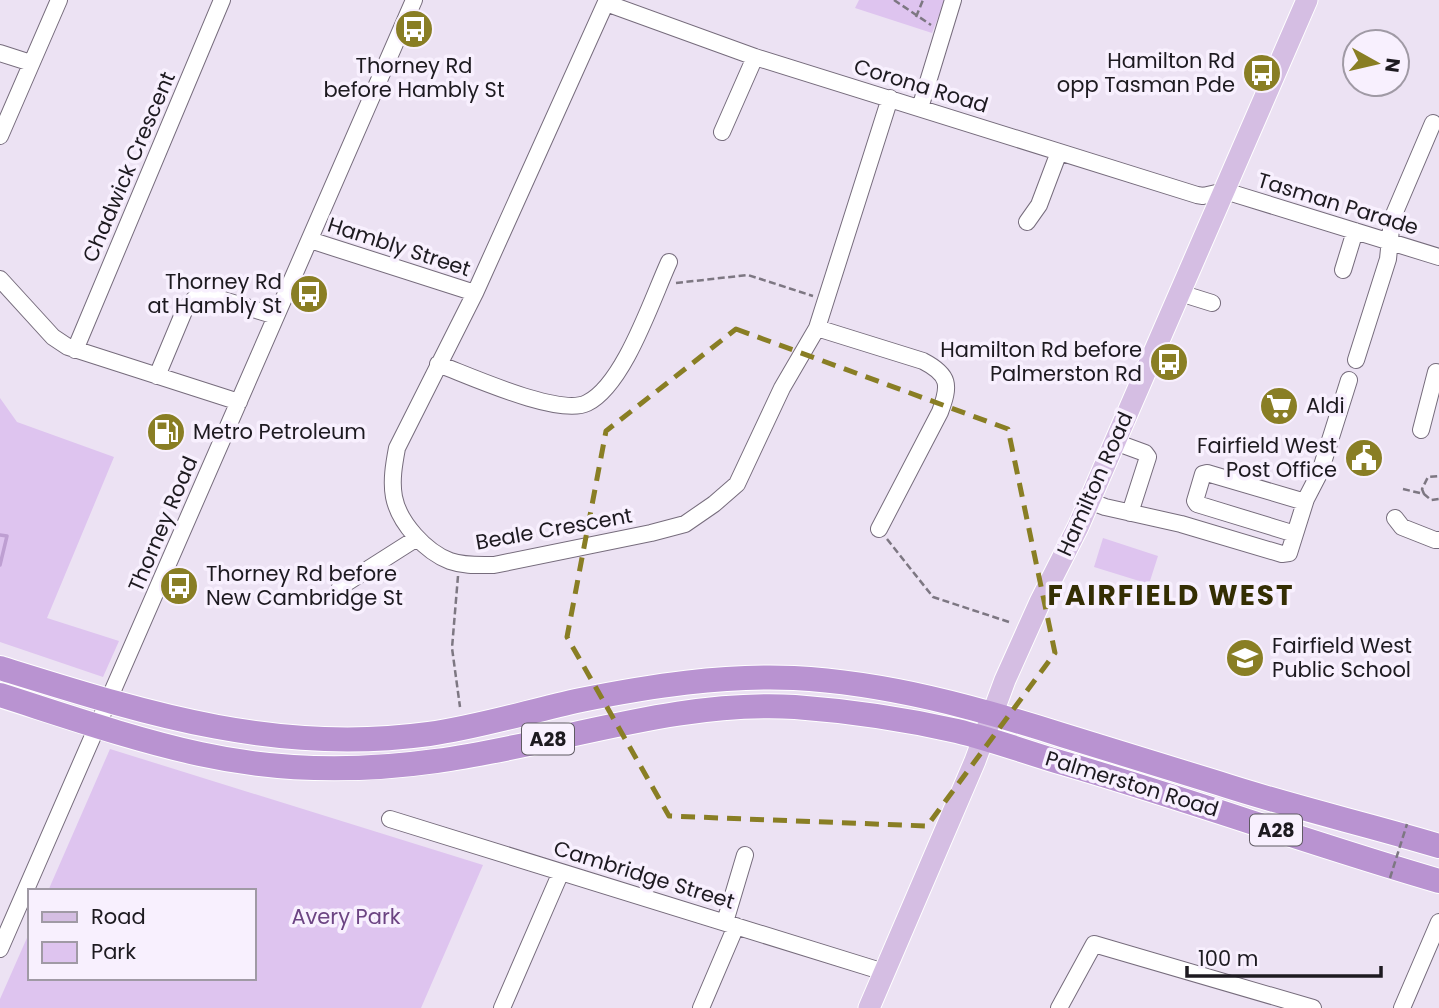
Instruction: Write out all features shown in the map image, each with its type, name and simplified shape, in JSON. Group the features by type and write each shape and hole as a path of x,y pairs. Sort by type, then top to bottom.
{"highway":[{"name":"A28","path":"0,668 109,702 222,729 308,739 428,734 627,691 673,683 740,678 791,678 862,685 932,696 993,713"},
{"name":"A28","path":"0,695 98,726 201,754 271,765 323,768 378,767 436,761 684,712 776,706 901,720 984,739"},
{"name":"Palmerston Road","path":"993,713 1237,789 1439,846"},
{"name":"Palmerston Road","path":"984,739 1113,777 1439,881"}],"main road":[{"name":"Hamilton Road","path":"869,1008 1040,602 1089,501 1307,0"}],"street":[{"path":"0,136 59,0"},
{"name":"Chadwick Crescent","path":"75,350 222,0"},
{"name":"Thorney Road","path":"0,949 5,926 109,702 414,0"},
{"path":"920,108 953,0"},
{"name":"Corona Road","path":"607,1 755,57 1197,195 1225,191"},
{"name":"Beale Crescent","path":"607,1 475,293 397,448 393,471 394,498 403,518 417,538 432,551 459,563 494,565 685,524 737,484 782,388 817,328 890,98"},
{"path":"0,53 31,63"},
{"path":"722,132 755,57"},
{"path":"1356,359 1388,259 1392,219 1433,123"},
{"path":"1027,222 1039,205 1059,152"},
{"name":"Tasman Parade","path":"1225,191 1439,257"},
{"path":"1343,270 1355,231"},
{"name":"Hambly Street","path":"310,240 475,293"},
{"path":"438,364 522,396 564,405 585,404 609,386 633,344 669,262"},
{"path":"0,279 53,337 75,350 239,402"},
{"path":"1181,293 1213,303"},
{"path":"157,376 185,309 197,296 207,295 276,316"},
{"path":"817,328 923,361 938,369 945,381 946,395 940,412 879,528"},
{"path":"1421,430 1436,372"},
{"path":"1089,501 1289,554 1305,502 1320,472 1349,380"},
{"path":"1115,442 1145,453 1148,457 1130,513"},
{"path":"1295,534 1197,504 1195,501 1203,474 1305,502"},
{"path":"1395,518 1402,527 1439,540"},
{"path":"340,587 417,538"},
{"name":"Cambridge Street","path":"390,818 884,972"},
{"path":"701,1008 730,924 745,855"},
{"path":"502,1008 561,872"},
{"path":"1402,1008 1439,922"},
{"path":"1059,1008 1094,944 1313,1008"}],"path":[{"path":"894,0 916,17 944,31"},
{"path":"916,17 923,0"},
{"path":"659,285 748,275 826,300"},
{"path":"1424,494 1422,489 1426,480 1438,475 1439,470"},
{"path":"1403,488 1424,494 1431,500 1439,499"},
{"path":"879,528 933,597 1009,622"},
{"path":"459,563 452,648 460,707"},
{"path":"1390,878 1407,824"}],"highlighted area":[{"path":"736,329 1008,429 1055,653 927,826 669,816 567,637 606,431"}],"green space":[{"path":"859,0 945,0 932,33 855,8"},
{"path":"0,398 17,422 114,457 47,618 119,641 103,677 0,642"},
{"path":"1103,538 1158,556 1149,584 1094,567"},
{"name":"Avery Park","path":"110,749 483,865 421,1008 0,1008 0,999 28,936 28,980 256,980 256,889 49,889"}],"waterway":[{"path":"0,535 7,536 0,565"}],"place":[{"name":"Thorney Rd before Hambly St","path":"414,29"},
{"name":"Hamilton Rd opp Tasman Pde","path":"1262,73"},
{"name":"Thorney Rd at Hambly St","path":"309,294"},
{"name":"Hamilton Rd before Palmerston Rd","path":"1169,362"},
{"name":"Aldi","path":"1279,406"},
{"name":"Metro Petroleum","path":"166,432"},
{"name":"Fairfield West Post Office","path":"1364,458"},
{"name":"Thorney Rd before New Cambridge St","path":"179,586"},
{"name":"Fairfield West Public School","path":"1245,658"}],"district":[{"name":"FAIRFIELD WEST","path":"1171,595"}]}
